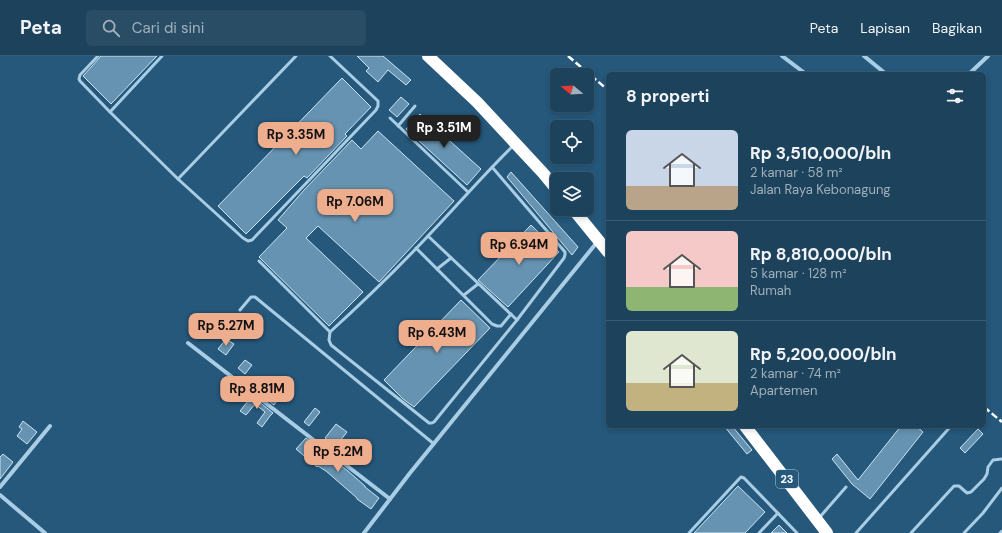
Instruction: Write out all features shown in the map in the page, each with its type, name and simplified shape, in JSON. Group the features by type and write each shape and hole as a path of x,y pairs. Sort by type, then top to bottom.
{"highway":[{"path":"428,56 478,102 550,182"},
{"path":"579,216 604,245"},
{"name":"23","path":"747,428 827,533"}],"street":[{"path":"782,56 803,72"},
{"path":"864,56 884,72"},
{"path":"971,72 988,56"},
{"path":"364,533 434,444 604,245"},
{"path":"188,342 390,499"},
{"path":"0,487 50,426"},
{"path":"0,495 45,533"}],"lane":[{"path":"98,56 80,75 80,81 178,179 242,238 248,241 252,240 376,110 378,106 378,101 330,56"},
{"path":"110,112 162,56"},
{"path":"178,179 296,56"},
{"path":"398,126 415,106"},
{"path":"390,118 468,192"},
{"path":"492,167 565,252 565,255 517,320 434,422 429,423 332,345 329,340 330,332 385,280 468,192 492,167 516,143"},
{"path":"428,236 517,320"},
{"path":"416,248 492,324 501,326 511,314"},
{"path":"437,269 451,258"},
{"path":"259,261 330,332"},
{"path":"464,295 478,284"},
{"path":"240,310 251,297 255,297 434,444"},
{"path":"856,533 949,428"},
{"path":"911,533 954,486 959,486 967,493 971,492 984,479 987,474 988,467 994,460 1002,459"},
{"path":"689,533 741,477 744,478 797,533"},
{"path":"818,520 846,487"},
{"path":"964,533 983,513 1002,488"},
{"path":"759,533 778,513"}],"building":[{"path":"101,56 157,56 111,104 83,76"},
{"path":"357,56 383,56 411,80 406,85 388,70 378,82 366,71 369,68"},
{"path":"342,78 371,107 345,134 347,136 307,178 304,176 246,234 218,206"},
{"path":"401,97 409,104 397,117 389,110"},
{"path":"420,114 481,169 467,185 406,129"},
{"path":"378,131 454,201 379,282 318,226 306,238 363,292 329,326 259,257 287,228 278,220 304,190 352,140 361,149"},
{"path":"511,172 578,247 572,255 507,177"},
{"path":"531,225 559,252 508,307 478,280"},
{"path":"461,300 490,328 414,407 403,399 384,380"},
{"path":"226,339 234,344 226,355 218,349"},
{"path":"245,360 252,365 245,374 238,368"},
{"path":"278,377 288,385 274,405 263,396"},
{"path":"233,382 241,388 230,401 223,395"},
{"path":"252,396 273,413 262,427 257,423 265,412 255,404 246,415 240,411"},
{"path":"315,408 320,412 309,426 304,422"},
{"path":"23,421 37,432 27,444 17,436 22,429 19,427"},
{"path":"336,424 347,432 336,446 325,438"},
{"path":"726,428 734,428 752,450 747,454"},
{"path":"899,428 918,428 923,432 870,499 852,484 832,459 837,454 858,480"},
{"path":"978,429 983,434 965,453 960,448"},
{"path":"306,438 379,498 371,509 357,499 326,471 318,466 317,467 296,449"},
{"path":"355,444 365,452 356,462 347,454"},
{"path":"3,454 13,462 0,479 0,457"},
{"path":"738,486 765,512 745,533 694,533"},
{"path":"779,525 787,533 771,533"}],"railway":[{"path":"568,56 606,88"},
{"path":"986,409 1002,422"}]}
